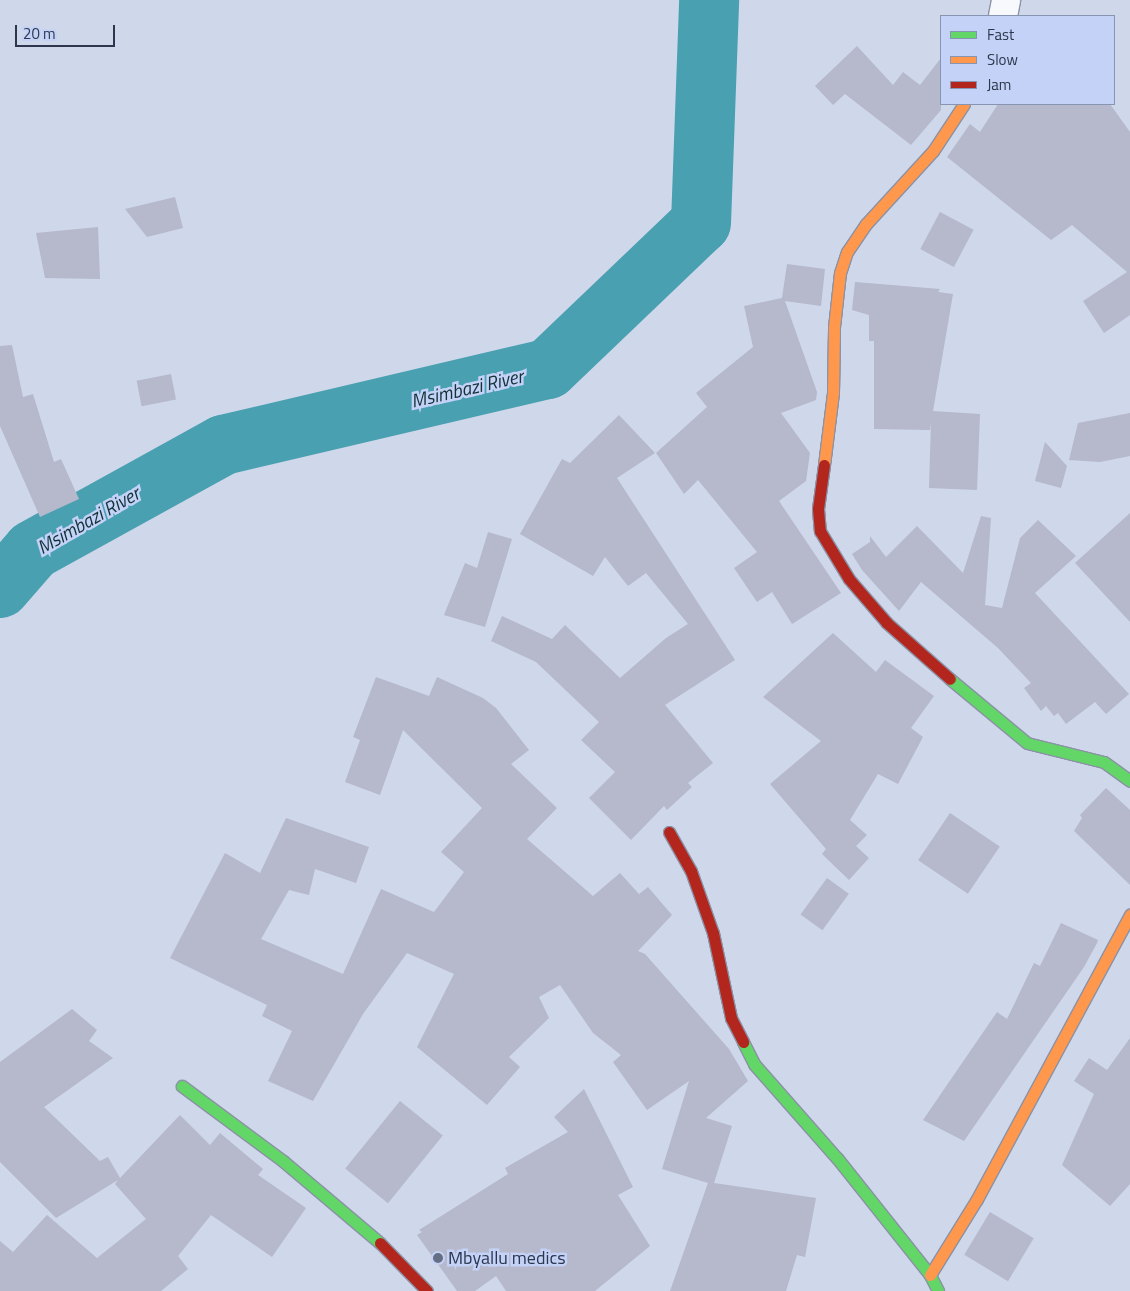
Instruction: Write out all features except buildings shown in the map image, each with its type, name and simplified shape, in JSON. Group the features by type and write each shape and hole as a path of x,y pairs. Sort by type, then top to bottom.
{"street":[{"path":"1003,15 1006,0"},
{"path":"963,105 933,152 866,224 847,252 840,273 834,327 833,393 818,509 820,531 844,572 887,623 1002,726 1027,743 1104,762 1130,781"},
{"path":"669,832 694,880 713,933 731,1018 754,1064 836,1158 930,1276 938,1291"},
{"path":"930,1276 977,1199 1130,916"},
{"path":"182,1086 283,1161 375,1237 427,1291"}],"waterway":[{"name":"Msimbazi River","path":"0,588 33,550 223,445 548,369 701,223 709,0"}],"traffic: fast":[{"path":"950,679 1027,743 1104,762 1130,781"},
{"path":"743,1042 754,1064 837,1158 930,1275 938,1291"},
{"path":"182,1086 283,1161 380,1243"}],"traffic: slow":[{"path":"824,465 833,393 834,327 840,273 847,252 866,224 933,151 963,105"},
{"path":"930,1275 977,1199 1130,915"}],"traffic: jam":[{"path":"824,465 818,509 820,531 849,579 887,623 950,679"},
{"path":"669,832 691,871 713,933 731,1018 743,1042"},
{"path":"380,1243 427,1291"}],"place":[{"name":"Mbyallu medics","path":"438,1258"}]}
